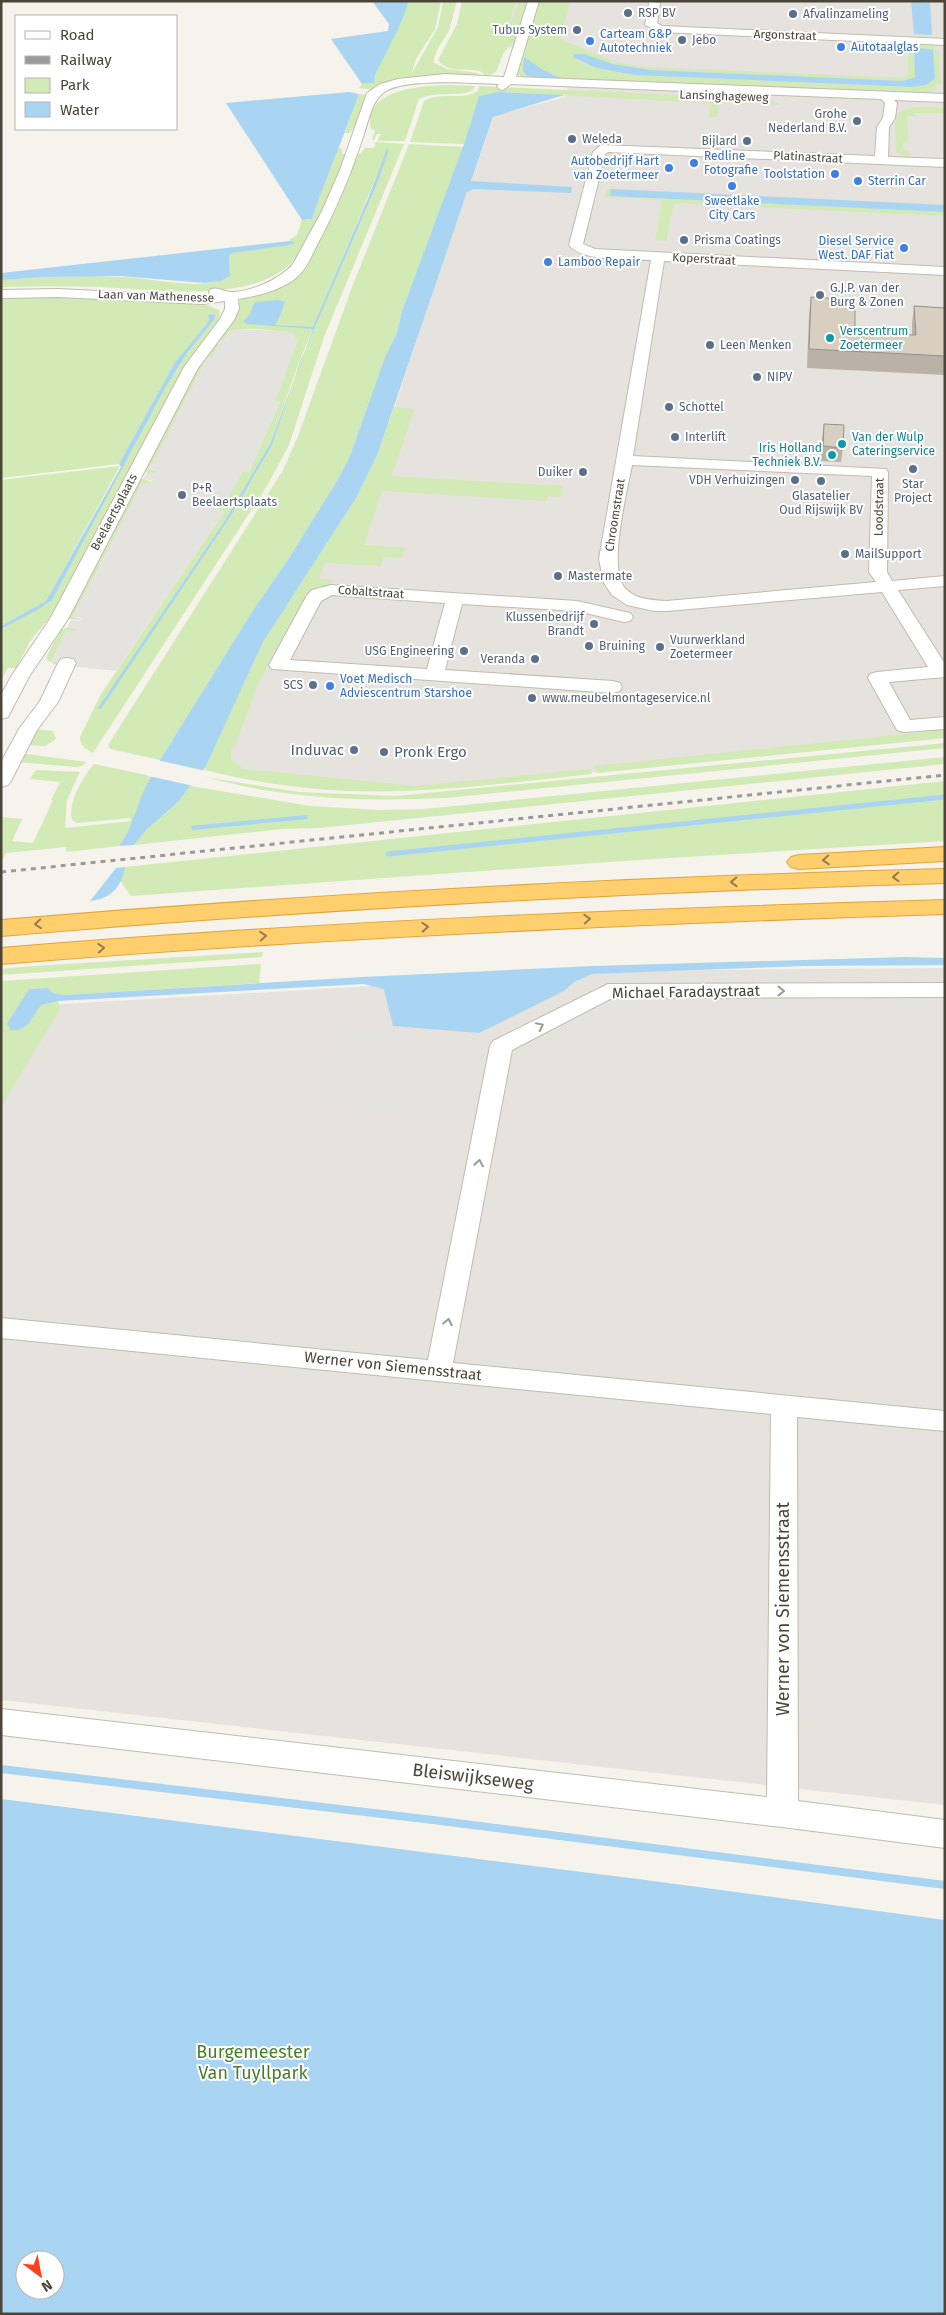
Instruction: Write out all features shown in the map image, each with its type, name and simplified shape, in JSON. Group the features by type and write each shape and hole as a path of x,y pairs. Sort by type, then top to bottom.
{"highway":[{"path":"1,928 509,879 945,854"},
{"path":"139,916 509,892 945,876"},
{"path":"1,956 372,930 745,913 945,907"},
{"path":"745,913 945,919"}],"street":[{"path":"503,83 521,46 520,39 534,1"},
{"name":"Argonstraat","path":"654,1 652,25 660,29 945,42"},
{"name":"Laan van Mathenesse","path":"1,294 58,293 219,296 234,289 266,280 299,262 329,211 370,102 387,93 424,84 503,83"},
{"name":"Lansinghageweg","path":"503,83 881,109 945,105"},
{"name":"Lansinghageweg","path":"881,109 945,98"},
{"path":"881,109 881,160"},
{"name":"Platinastraat","path":"612,147 945,163"},
{"name":"Koperstraat","path":"612,147 602,149 599,152 576,245 583,250 596,253 658,257 945,271"},
{"name":"Chroomstraat","path":"658,257 608,559 612,582 626,598 637,604 667,606 945,581"},
{"name":"Laan van Mathenesse","path":"1,288 60,287 219,296"},
{"name":"Beelaertsplaats","path":"1,713 21,675 58,619 191,368 225,324 229,313 219,296"},
{"name":"Loodstraat","path":"624,460 880,472 878,572 887,586"},
{"path":"887,586 942,671 877,678 904,726 945,723"},
{"name":"Cobaltstraat","path":"613,687 278,665 313,599 323,591 577,606 624,617"},
{"path":"435,675 455,598"},
{"path":"1,781 28,729 49,702 67,663"},
{"path":"1,713 38,716"},
{"name":"Michael Faradaystraat","path":"439,1370 501,1046 608,991 945,990"},
{"name":"Werner von Siemensstraat","path":"1,1328 945,1421"},
{"name":"Werner von Siemensstraat","path":"782,1813 784,1405"},
{"name":"Bleiswijkseweg","path":"1,1722 782,1813 945,1834"}],"shaded area":[{"path":"513,1 945,1 945,735 556,776 409,787 210,769 284,621 380,453 432,292 494,116 565,97 571,77 499,42"},
{"name":"P+R Beelaertsplaats","path":"240,329 291,332 295,335 295,339 298,339 278,395 275,400 271,401 280,402 249,472 239,472 242,473 237,483 219,510 215,510 224,512 116,671 60,665 61,662 51,661 66,631 77,631 76,628 68,627 71,620 80,621 83,619 73,617 142,483 152,483 151,480 143,479 147,473 158,471 149,470 207,357 216,357 213,356 221,340 224,340 230,331"},
{"path":"945,968 945,1805 1,1700 1,1080 46,1005 597,973"},
{"path":"336,1033 487,1042 470,1118 332,1105 325,1098 320,1079"}],"green space":[{"path":"409,1 441,1 435,29 416,59 411,75 438,27 443,1 457,1 449,31 437,50 433,62 447,69 478,73 478,78 440,77 375,90 359,88 362,84 374,83 375,75"},
{"path":"462,1 516,1 502,46 519,1 529,1 514,41 504,52 496,72 483,78 484,74 480,71 446,67 438,60 457,24"},
{"path":"539,1 570,1 560,39 615,62 645,67 905,78 908,75 908,48 904,44 934,46 934,50 939,52 941,84 936,84 936,90 925,93 905,94 522,77 517,74","holes":["921,48 933,50 935,79 901,87 635,75 592,67 573,56 584,54 612,64 652,70 903,81 915,77 914,50"]},
{"path":"531,83 876,97 871,100 526,85"},
{"path":"448,85 475,86 473,90 461,94 433,95 419,99 405,141 377,141 381,134 377,134 374,140 372,140 375,130 371,129 371,116 376,105 384,98 396,92 409,89"},
{"path":"479,86 719,97 771,101 781,105 719,102 717,117 709,117 711,103 499,92 473,116 464,144 410,142 424,101 431,98 472,94 478,91"},
{"path":"359,94 368,95 357,123 350,133 345,133"},
{"path":"912,107 945,108 945,113 915,113 914,116 907,116 908,142 903,142 903,149 909,153 909,158 896,152 895,127 898,113"},
{"path":"376,142 404,144 324,337 289,445 267,486 93,753 82,745 80,737 101,694 224,512 215,510 219,510 242,473 239,472 249,472 280,402 271,401 275,400 298,339 294,339 295,336 289,334 272,331 243,329 229,332 224,340 221,341 213,356 216,357 149,469 158,471 153,474 144,472 193,375 206,353 228,326 240,300 306,261 322,237 357,154 360,154 365,148 374,148","holes":["389,146 377,184 300,362 272,445 232,514 101,708 99,708 224,522 270,444 299,362"]},
{"path":"409,144 463,147 402,311 397,333 385,357 350,456 337,481 289,558 252,612 160,760 110,749 108,745 283,470 298,436 351,290"},
{"path":"339,147 342,149 342,154 345,154 315,228 298,255 289,265 270,277 248,285 224,290 198,291 88,287 1,287 1,280 91,276 192,284 219,281 230,276 229,256 232,253 294,244 289,240 297,235 302,220 309,220"},
{"path":"607,189 611,189 611,196 945,212 945,216 674,203 666,241 655,240 662,200 605,197"},
{"path":"26,295 199,302 219,310 220,316 214,330 187,362 51,616 31,640 16,668 8,668 1,680 1,629 47,604 165,388 187,353 214,320 213,314 208,315 209,321 174,364 119,464 1,478 1,296"},
{"path":"394,407 415,409 391,476 563,486 561,497 548,496 547,501 382,491 364,545 405,548 402,558 383,557 381,566 324,563 319,579 333,580 330,586 316,588 309,596 274,652 258,684 235,746 231,749 231,759 243,769 415,786 590,769 592,774 469,787 408,791 346,791 256,781 204,770 263,642 356,498 378,453"},
{"path":"120,466 46,601 1,626 1,480"},
{"path":"143,479 152,482 151,484 142,484 73,617 83,620 69,619 138,481"},
{"path":"68,627 78,629 51,661 61,662 58,666 47,660 47,655 61,630"},
{"path":"33,729 53,731 56,739 45,746 25,745 33,739 29,735 35,734"},
{"path":"945,730 945,738 597,773 594,766"},
{"path":"945,743 945,748 446,798 331,798 282,793 204,777 299,792 396,796"},
{"path":"21,753 86,762 82,766 77,767 16,762"},
{"path":"945,757 945,764 134,845 146,830 178,802 191,786 310,806 380,810 424,809"},
{"path":"94,764 151,776 128,832 119,846 66,852 66,847 6,853 1,863 1,817 22,819 12,841 33,843 60,782 30,779 36,770 80,772 67,800 65,828 131,821 130,818 77,823 72,820 71,813 74,797 81,782"},
{"path":"945,781 945,841 637,860 131,896 120,881 125,867"},
{"path":"263,952 262,957 1,975 1,969 33,966"},
{"path":"261,964 259,983 65,995 53,993 48,988 29,989 36,1011 41,1005 58,1001 60,1009 1,1107 1,981"}],"water":[{"path":"372,1 409,1 375,75 374,83 362,84 331,39 388,31 389,24"},
{"path":"911,1 930,3 932,35 914,34"},
{"path":"921,48 933,50 935,79 926,85 911,87 635,75 596,68 573,57 575,54 584,54 612,64 651,70 903,81 915,77 914,50"},
{"path":"524,57 543,70 561,78 527,76 523,71"},
{"path":"349,92 359,94 312,219 302,220 226,103"},
{"path":"499,92 564,95 493,117 471,181 572,187 571,193 473,189 467,192 378,453 356,498 263,642 206,766 178,802 146,830 134,845 119,846 128,832 144,790 160,760 252,612 289,558 337,481 350,456 385,357 397,333 402,311 464,144 479,96"},
{"path":"388,146 388,152 377,184 305,351 313,329 243,322 252,314 250,313 255,302 278,300 285,302 274,325 313,327 369,196"},
{"path":"611,189 945,205 945,212 610,196"},
{"path":"290,241 295,243 232,253 229,256 230,276 221,281 205,283 120,276 1,280 1,273"},
{"path":"208,315 215,315 214,320 187,353 165,388 52,600 1,629 1,626 46,601 121,467 119,464 174,364 209,321"},
{"path":"294,380 272,445 232,514 101,709 98,708 224,522 270,444"},
{"path":"307,815 308,819 192,830 191,826"},
{"path":"125,867 121,881 114,891 103,898 90,901 116,868"},
{"path":"905,957 945,958 945,965 805,966 592,974 574,982 564,991 479,1033 393,1026 384,989 363,984 58,1001 41,1005 25,1027 9,1030 10,1028 7,1024 29,989 48,988 53,993 65,995 362,977 593,966"},
{"name":"Burgemeester Van Tuyllpark","path":"1,1799 638,1879 945,1920 945,2314 1,2314"}],"pier":[{"path":"157,760 206,771 194,786 148,776"}],"building":[{"path":"811,297 855,300 855,331 881,334 916,335 914,306 945,308 945,356 809,349"},
{"path":"824,424 844,425 843,448 823,446"}],"waterway":[{"path":"388,854 945,797"},
{"path":"1,1769 433,1820 945,1885"}],"railway":[{"path":"1,872 945,775"}],"place":[{"name":"RSP BV","path":"628,13"},
{"name":"Afvalinzameling","path":"793,14"},
{"name":"Tubus System","path":"577,30"},
{"name":"Jebo","path":"682,40"},
{"name":"Carteam G&P Autotechniek","path":"590,41"},
{"name":"Autotaalglas","path":"841,47"},
{"name":"Grohe Nederland B.V.","path":"857,121"},
{"name":"Weleda","path":"572,139"},
{"name":"Bijlard","path":"747,141"},
{"name":"Redline Fotografie","path":"694,163"},
{"name":"Autobedrijf Hart van Zoetermeer","path":"669,168"},
{"name":"Toolstation","path":"835,174"},
{"name":"Sterrin Car","path":"858,181"},
{"name":"Sweetlake City Cars","path":"732,186"},
{"name":"Prisma Coatings","path":"684,240"},
{"name":"Diesel Service West. DAF Fiat","path":"904,248"},
{"name":"Lamboo Repair","path":"548,262"},
{"name":"G.J.P. van der Burg & Zonen","path":"820,295"},
{"name":"Verscentrum Zoetermeer","path":"830,338"},
{"name":"Leen Menken","path":"710,345"},
{"name":"NIPV","path":"757,377"},
{"name":"Schottel","path":"669,407"},
{"name":"Interlift","path":"675,437"},
{"name":"Van der Wulp Cateringservice","path":"842,444"},
{"name":"Iris Holland Techniek B.V.","path":"832,455"},
{"name":"Star Project","path":"913,469"},
{"name":"Duiker","path":"583,472"},
{"name":"VDH Verhuizingen","path":"795,480"},
{"name":"Glasatelier Oud Rijswijk BV","path":"821,481"},
{"name":"P+R Beelaertsplaats","path":"182,495"},
{"name":"MailSupport","path":"845,554"},
{"name":"Mastermate","path":"558,576"},
{"name":"Klussenbedrijf Brandt","path":"594,624"},
{"name":"Bruining","path":"589,646"},
{"name":"Vuurwerkland Zoetermeer","path":"660,647"},
{"name":"USG Engineering","path":"464,651"},
{"name":"Veranda","path":"535,659"},
{"name":"SCS","path":"313,685"},
{"name":"Voet Medisch Adviescentrum Starshoe","path":"330,686"},
{"name":"www.meubelmontageservice.nl","path":"532,698"},
{"name":"Induvac","path":"354,750"},
{"name":"Pronk Ergo","path":"384,752"}]}
